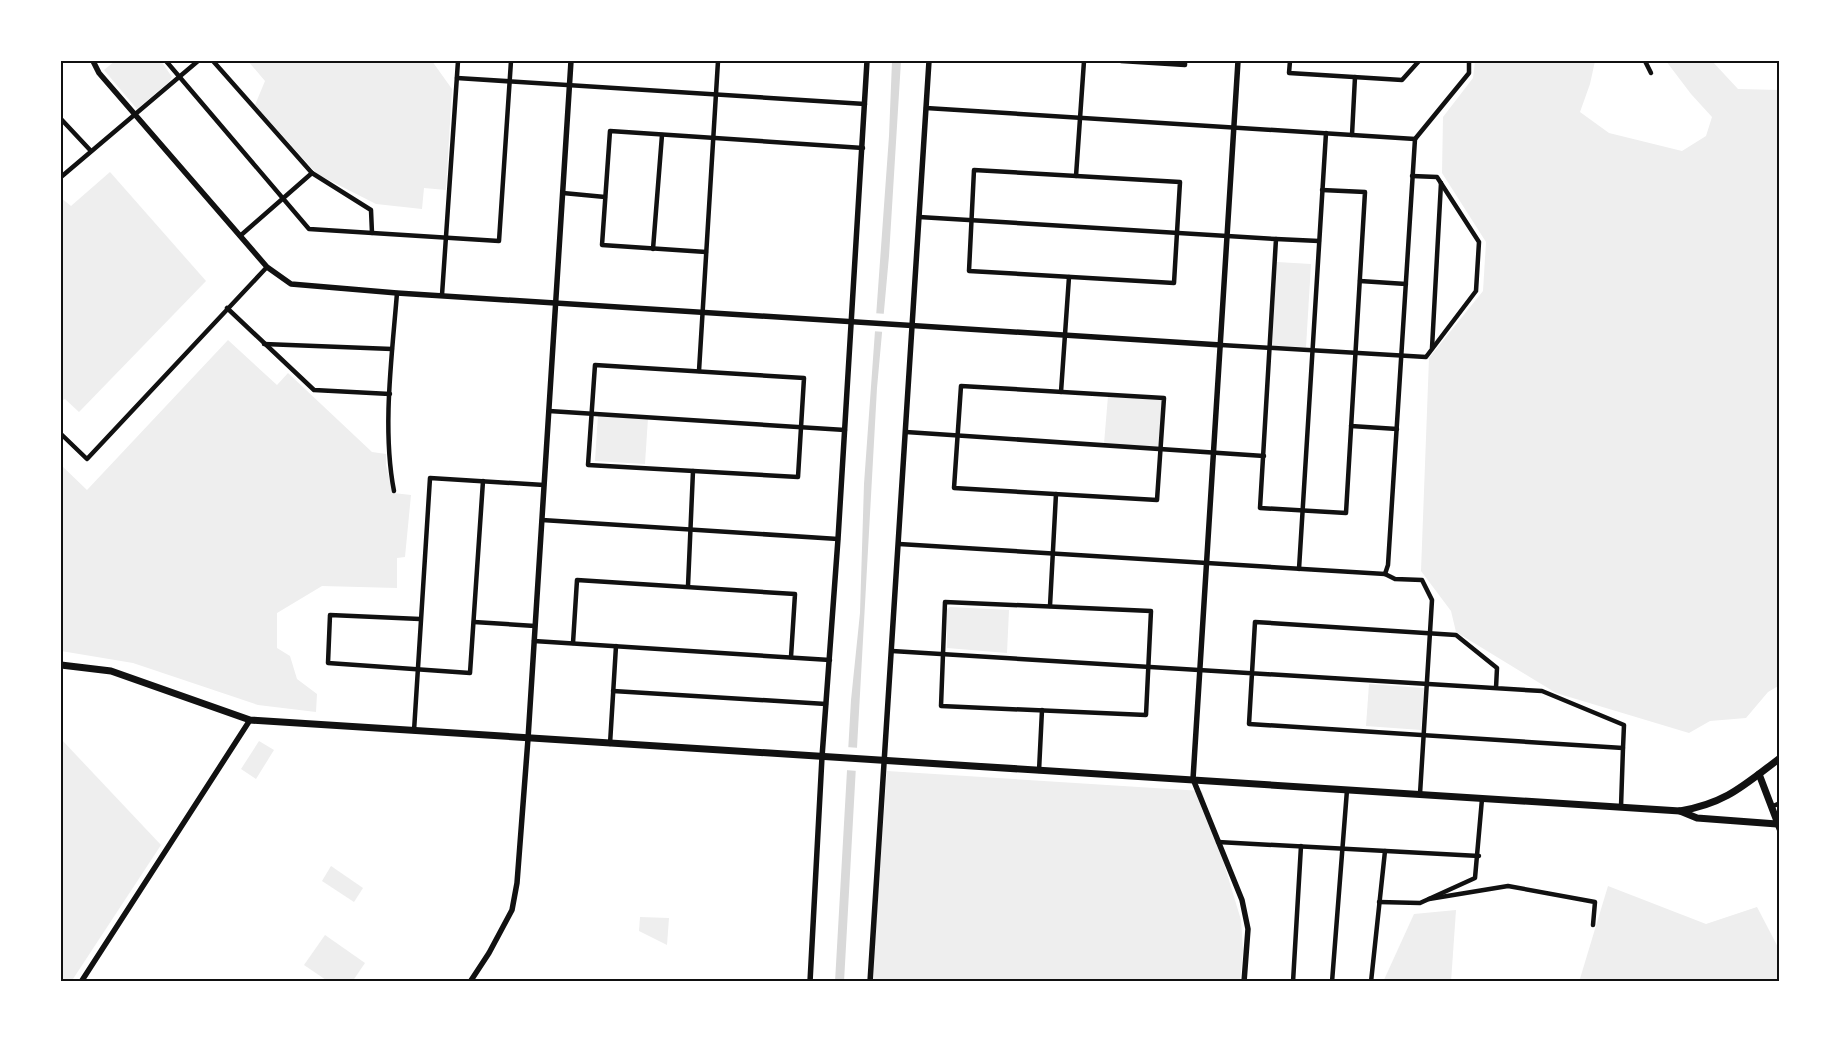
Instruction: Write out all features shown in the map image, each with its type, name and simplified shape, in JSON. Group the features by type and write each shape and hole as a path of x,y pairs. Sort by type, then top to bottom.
{"main road":[{"path":"61,665 111,672 250,720 885,762 1193,779 1680,811 1717,802 1780,758"},
{"path":"1680,811 1697,818 1779,827 1759,774"}],"street":[{"path":"92,61 99,73 266,267 290,284 397,293 703,311 1065,336 1426,357 1476,291 1479,242 1437,177 1412,176"},
{"path":"166,61 310,229 499,241 510,61"},
{"path":"61,177 198,61"},
{"path":"213,61 312,173 371,210 372,233"},
{"path":"442,295 458,61"},
{"path":"470,982 489,953 512,910 517,883 571,61"},
{"path":"699,371 718,61"},
{"path":"810,982 822,757 838,539 867,61"},
{"path":"870,982 929,61"},
{"path":"1076,176 1084,61"},
{"path":"1121,61 1185,65 1185,61"},
{"path":"1238,61 1193,779 1242,900 1248,929 1244,982"},
{"path":"1290,61 1289,73 1402,80 1419,61"},
{"path":"1384,574 1388,566 1415,138 1469,73 1469,61"},
{"path":"1645,61 1651,73"},
{"path":"1352,134 1355,77"},
{"path":"457,78 865,104"},
{"path":"926,108 1415,138"},
{"path":"61,119 91,152"},
{"path":"706,252 602,246 610,131 863,148"},
{"path":"1299,569 1326,133"},
{"path":"653,249 662,135"},
{"path":"974,170 1180,182 1174,283 968,271 972,220 974,170"},
{"path":"240,236 312,173"},
{"path":"1432,349 1441,182"},
{"path":"1276,239 1260,508 1346,513 1365,192 1322,190"},
{"path":"563,193 606,197"},
{"path":"919,217 1319,241"},
{"path":"61,434 88,459 266,267"},
{"path":"1061,392 1069,277"},
{"path":"1360,281 1406,284"},
{"path":"394,491 389,464 390,394 397,293"},
{"path":"227,308 263,344 314,390 390,394"},
{"path":"263,344 392,349"},
{"path":"595,365 699,371 804,378 798,477 588,465 595,365"},
{"path":"961,386 1164,398 1158,500 954,488 958,436 961,386"},
{"path":"549,411 845,430"},
{"path":"1351,426 1396,429"},
{"path":"906,432 1264,456"},
{"path":"688,586 693,471"},
{"path":"414,731 430,478 544,485"},
{"path":"420,619 330,615 328,663 470,672 483,481"},
{"path":"1050,606 1056,494"},
{"path":"542,520 838,539"},
{"path":"899,544 1384,574 1395,578 1422,580 1432,600 1420,794"},
{"path":"573,643 577,580 688,586 796,594 792,657"},
{"path":"945,602 1050,606 1151,611 1146,715 940,706 945,602"},
{"path":"474,622 535,626"},
{"path":"1496,688 1497,668 1456,635 1255,622 1249,724 1623,748"},
{"path":"534,641 830,660"},
{"path":"610,744 616,646"},
{"path":"892,651 1542,691 1624,725 1621,807"},
{"path":"614,691 826,704"},
{"path":"1039,771 1042,710"},
{"path":"81,982 250,720"},
{"path":"1332,982 1348,790"},
{"path":"1379,902 1420,903 1475,878 1479,856 1482,798"},
{"path":"1771,807 1780,803"},
{"path":"1218,842 1479,856"},
{"path":"1293,982 1301,846"},
{"path":"1371,982 1385,851"},
{"path":"1429,899 1508,886 1595,902 1594,926"}],"shaded area":[{"path":"115,61 161,61 172,77 169,82 137,109 104,70"},
{"path":"248,61 432,61 452,89 446,190 424,188 422,209 376,204 317,174 255,105 265,81"},
{"path":"892,61 901,61 889,256 877,388 844,982 835,982 851,700 860,613 864,484 889,136"},
{"path":"1475,61 1595,61 1590,84 1580,112 1609,133 1682,151 1706,136 1712,117 1691,94 1666,61 1712,61 1738,89 1780,90 1780,685 1768,692 1746,718 1710,721 1689,733 1556,693 1456,632 1451,611 1421,571 1429,358 1483,291 1486,242 1442,173 1443,117 1473,78"},
{"path":"110,172 206,281 79,412 65,399 61,401 61,198 71,206"},
{"path":"1277,262 1311,264 1306,347 1272,346"},
{"path":"228,340 277,385 288,373 372,452 386,454 386,465 393,493 411,495 405,557 397,558 397,588 322,586 277,613 277,648 290,656 297,679 317,694 316,712 258,705 133,663 61,651 61,465 87,490"},
{"path":"1108,396 1162,400 1159,447 1104,444"},
{"path":"598,415 648,418 645,464 595,461"},
{"path":"950,607 1009,610 1007,653 947,648 947,609"},
{"path":"1369,684 1424,688 1421,730 1366,726"},
{"path":"61,739 161,845 71,982 61,982"},
{"path":"259,741 274,750 256,779 241,769"},
{"path":"887,771 1202,791 1241,920 1243,950 1240,982 872,982"},
{"path":"331,866 363,888 354,902 322,881"},
{"path":"1608,886 1706,924 1757,907 1780,951 1780,982 1579,982"},
{"path":"1456,910 1451,982 1383,982 1414,914"},
{"path":"640,917 669,918 667,945 639,931"},
{"path":"325,935 365,963 352,982 329,982 304,965"}],"pier":[{"path":"872,313 887,314 885,332 871,331"},
{"path":"846,747 860,748 858,771 845,770"}]}
